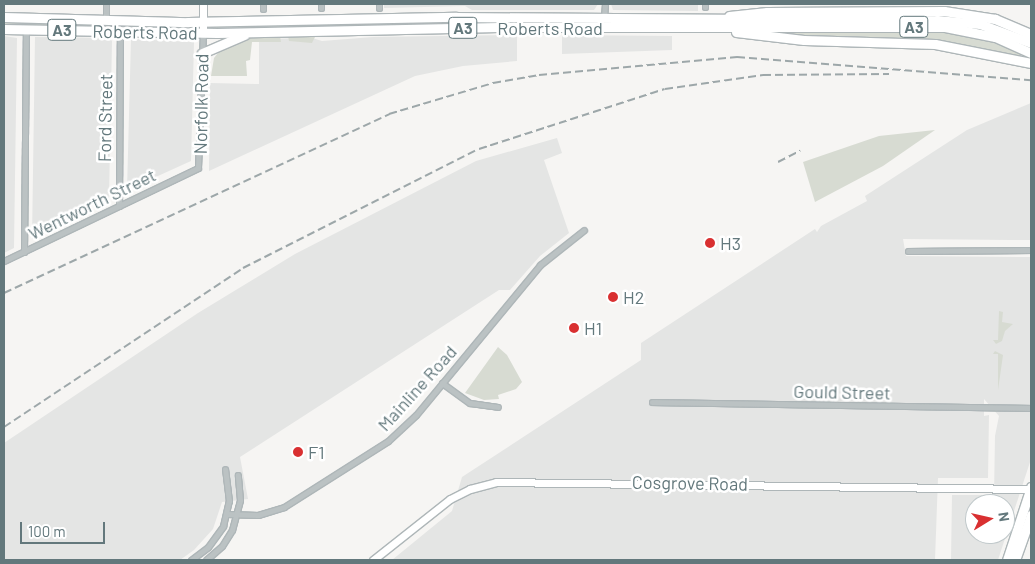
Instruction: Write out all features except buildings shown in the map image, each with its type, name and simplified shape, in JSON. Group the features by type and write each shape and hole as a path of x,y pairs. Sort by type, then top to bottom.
{"highway":[{"path":"702,20 749,13 809,8 955,12 995,19 1031,34"},
{"name":"Roberts Road","path":"4,17 203,21 472,17 708,28 792,24 959,21 980,24 1031,44"},
{"name":"Roberts Road","path":"4,29 251,33 702,20 961,29 995,36 1031,54"},
{"path":"708,28 804,40 935,44 1006,60 1031,63"},
{"path":"202,53 251,33"},
{"path":"1006,60 1031,54"},
{"path":"1007,560 1031,488"},
{"path":"1015,560 1031,515"}],"main road":[{"name":"Norfolk Road","path":"203,4 203,33"},
{"name":"Cosgrove Road","path":"373,560 450,499 470,489 496,482 1031,488"}],"street":[{"path":"106,4 106,20"},
{"path":"604,23 605,4"},
{"path":"24,252 26,30"},
{"name":"Ford Street","path":"120,32 120,206"},
{"name":"Norfolk Road","path":"193,172 200,160 203,33"},
{"name":"Wentworth Street","path":"4,261 193,172"},
{"name":"Mainline Road","path":"227,514 236,516 258,515 284,507 367,456 404,427 540,265 584,230"},
{"path":"908,251 1031,250"},
{"path":"442,383 470,403 498,407"},
{"name":"Gould Street","path":"652,402 1031,408"},
{"path":"191,560 215,540 227,514 229,501 225,469"},
{"path":"206,560 222,546 236,516 240,500 238,475"}],"shaded area":[{"path":"384,4 598,4 594,10 472,10 465,6 384,8"},
{"path":"611,4 698,4 698,11 613,10"},
{"path":"4,21 85,22 85,26 4,25"},
{"path":"482,21 540,23 317,27 309,24"},
{"path":"762,31 956,33 984,38 1024,54 1013,58 940,41 820,38"},
{"path":"316,35 312,43 289,41 288,36"},
{"path":"517,35 517,61 463,66 415,76 209,171 210,83 259,84 259,39 312,38 322,41 373,37"},
{"path":"562,35 672,36 672,50 562,54"},
{"path":"4,36 17,38 14,248 4,253"},
{"path":"280,36 281,42 252,42 250,60 246,61 247,76 211,76 214,58 221,49 246,38"},
{"path":"35,37 109,38 112,41 109,198 63,219 32,239"},
{"path":"131,39 194,42 191,161 127,190"},
{"path":"1031,103 1031,240 903,239 906,256 1031,257 1031,459 1015,508 1015,494 994,494 995,436 999,416 984,399 984,416 989,415 988,478 938,478 935,560 392,560 452,511 462,477 641,360 641,343 815,229 817,232 821,226 867,201 865,196 967,130"},
{"path":"935,130 883,166 815,202 803,162 879,136"},
{"path":"557,138 562,153 544,160 569,233 540,256 510,290 499,290 240,457 248,499 222,502 213,529 194,550 180,560 4,560 4,443 198,313 295,254 476,161"},
{"path":"999,311 1003,312 1002,322 1013,324 1005,331 1002,341 996,344 993,340 998,340"},
{"path":"498,347 507,355 522,382 516,389 498,395 499,399 484,400 465,393"},
{"path":"995,351 1003,355 998,390 998,354 993,354"},
{"path":"952,495 965,495 965,544 1003,544 998,560 951,560"}],"railway":[{"path":"4,293 389,114 493,83 539,75 737,57 1031,80"},
{"path":"4,427 243,268 479,149 665,89 763,75 889,74"},
{"path":"778,162 800,151"}],"place":[{"name":"H3","path":"710,243"},
{"name":"H2","path":"613,297"},
{"name":"H1","path":"574,328"},
{"name":"F1","path":"298,452"}]}
